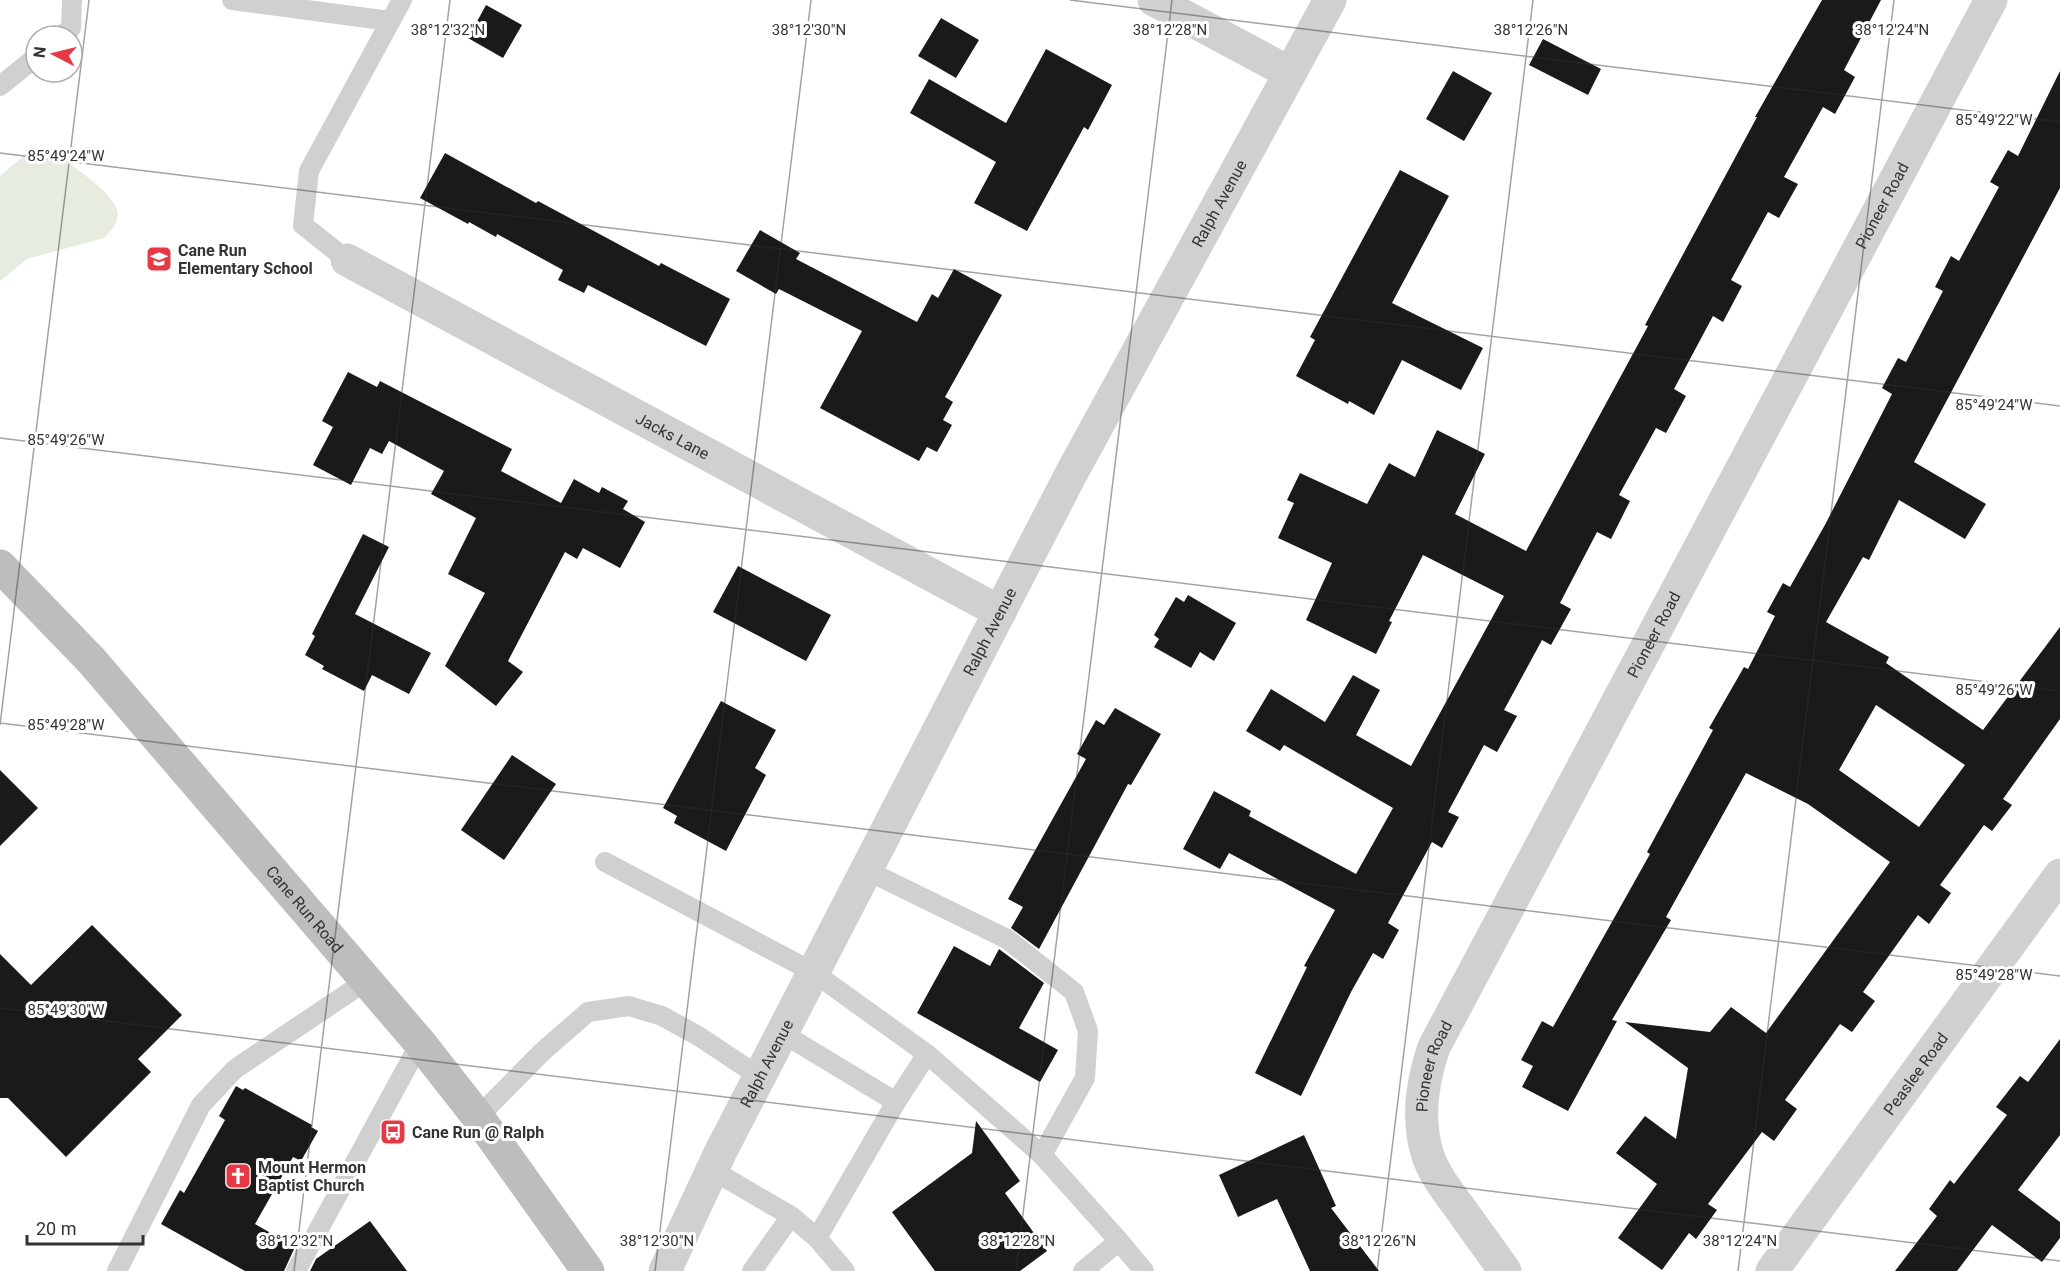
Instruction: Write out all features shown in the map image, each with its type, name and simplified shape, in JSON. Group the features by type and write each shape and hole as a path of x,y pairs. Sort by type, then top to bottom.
{"main road":[{"name":"Cane Run Road","path":"0,566 91,660 420,1043 478,1118 588,1271"}],"street":[{"path":"1154,0 1290,73"},
{"name":"Ralph Avenue","path":"665,1271 759,1077 1071,474 1330,0"},
{"name":"Pioneer Road","path":"1505,1271 1439,1180 1428,1155 1421,1122 1422,1094 1425,1073 1434,1047 1990,0"},
{"name":"Jacks Lane","path":"347,260 1000,612"},
{"name":"Peaslee Road","path":"1772,1271 2060,875"}],"lane":[{"path":"71,24 72,0"},
{"path":"232,0 390,21"},
{"path":"347,260 303,225 309,171 402,0"},
{"path":"0,86 24,67"},
{"path":"605,862 813,972 927,1054 1042,1155 1144,1271"},
{"path":"866,870 1007,939 1074,992 1088,1031 1085,1078 1042,1155"},
{"path":"117,1271 201,1105 235,1069 366,981"},
{"path":"478,1118 542,1052 588,1011 628,1006 662,1016 700,1037 759,1077"},
{"path":"783,1033 896,1102"},
{"path":"296,1271 420,1043"},
{"path":"817,1238 896,1102 927,1054"},
{"path":"712,1170 791,1216 817,1238 845,1271"},
{"path":"752,1271 791,1216"},
{"path":"1083,1271 1119,1241"}],"shaded area":[{"path":"41,147 72,166 106,193 117,210 116,222 104,238 27,259 0,281 0,176 32,149"}],"building":[{"path":"1822,0 1881,0 1844,70 1855,77 1835,114 1823,107 1784,177 1798,184 1779,218 1768,212 1731,280 1742,286 1723,322 1713,316 1674,389 1686,396 1666,433 1656,428 1619,495 1630,501 1611,539 1597,532 1560,603 1571,609 1551,645 1542,640 1504,710 1517,716 1497,752 1484,745 1448,812 1459,817 1442,848 1432,842 1388,923 1399,930 1383,959 1373,953 1351,992 1301,1096 1255,1073 1307,967 1304,966 1335,910 1229,853 1220,869 1183,849 1214,791 1251,811 1249,816 1356,874 1393,808 1284,745 1280,751 1246,731 1271,689 1325,722 1353,675 1380,690 1356,735 1411,766 1504,596 1423,555 1389,621 1392,622 1376,654 1306,620 1332,563 1278,538 1294,503 1287,500 1300,473 1367,504 1389,463 1415,477 1437,430 1485,454 1455,514 1526,551 1648,326 1645,325 1757,117 1755,117"},
{"path":"486,5 522,25 503,58 468,38"},
{"path":"941,18 979,40 956,78 918,56"},
{"path":"1543,39 1601,69 1588,95 1529,65"},
{"path":"1046,49 1112,85 1088,130 1084,127 1027,231 974,203 996,162 910,113 929,79 1006,123"},
{"path":"1453,71 1492,93 1464,141 1426,119"},
{"path":"2060,71 2060,188 1914,462 1986,504 1965,539 1899,500 1869,560 1863,557 1826,622 1889,657 1886,663 1983,730 2060,627 2060,719 2003,799 2012,805 1992,831 1984,825 1940,885 1951,893 1929,924 1918,915 1863,992 1875,1001 1852,1032 1840,1024 1785,1100 1797,1109 1774,1141 1762,1132 1708,1204 1717,1210 1696,1239 1689,1233 1662,1270 1618,1238 1657,1184 1616,1153 1645,1116 1676,1139 1688,1068 1625,1022 1710,1032 1731,1007 1766,1033 1890,862 1808,804 1746,773 1666,917 1671,920 1612,1020 1617,1021 1568,1111 1522,1087 1533,1066 1521,1060 1542,1021 1553,1027 1650,854 1647,852 1713,730 1709,728 1744,667 1748,669 1775,616 1767,612 1783,583 1790,587 1826,523 1892,394 1882,388 1898,358 1906,362 1943,291 1935,287 1951,256 1959,261 1999,187 1990,182 2008,150 2018,156","holes":["1876,705 1965,765 1919,827 1839,770"]},
{"path":"445,153 536,203 538,201 659,266 661,263 730,299 706,346 588,285 584,293 558,280 563,270 497,234 496,237 469,222 468,224 420,198"},
{"path":"1400,170 1449,196 1392,303 1483,348 1461,390 1402,360 1374,415 1296,376 1315,340 1310,337"},
{"path":"760,230 800,253 796,259 917,322 932,294 938,298 954,269 1002,295 945,397 953,402 943,420 952,425 937,452 927,447 919,461 820,408 862,331 779,289 776,294 736,271"},
{"path":"348,372 377,387 380,381 512,449 501,471 561,503 574,479 599,493 602,487 628,501 623,509 645,522 620,568 583,548 577,559 565,552 508,661 523,672 496,706 445,666 485,593 448,574 476,518 431,494 444,471 389,441 382,454 370,448 351,485 313,465 333,427 322,421"},
{"path":"363,534 389,547 355,614 431,653 409,694 372,675 364,691 322,669 324,666 305,655 315,636 312,634"},
{"path":"738,566 831,615 806,661 713,612"},
{"path":"1188,595 1236,623 1214,661 1200,652 1191,668 1154,647 1159,639 1154,635 1176,597 1184,602"},
{"path":"721,701 776,730 755,768 766,775 726,851 674,823 677,816 663,808"},
{"path":"1115,708 1161,734 1131,785 1128,784 1039,949 1011,928 1023,907 1008,899 1086,759 1077,754 1096,720 1104,725"},
{"path":"512,755 556,784 504,860 461,830"},
{"path":"0,770 38,808 0,846"},
{"path":"92,925 182,1015 138,1059 151,1072 66,1157 8,1098 0,1098 0,954 31,985"},
{"path":"954,946 990,966 999,949 1044,983 1019,1028 1058,1050 1040,1082 917,1013"},
{"path":"2060,1039 2060,1135 2018,1190 2060,1222 2060,1238 2042,1262 1992,1225 1957,1271 1895,1271 1937,1216 1929,1209 1950,1180 1954,1184 2007,1115 1996,1107 2020,1076 2028,1082"},
{"name":"Mount Hermon Baptist Church","path":"236,1086 243,1090 245,1088 312,1125 311,1127 318,1131 301,1161 293,1157 255,1224 295,1247 284,1271 245,1271 161,1224 180,1190 184,1193 225,1120 219,1116"},
{"path":"976,1121 1020,1181 1005,1193 1047,1251 1020,1271 935,1271 892,1212 972,1153"},
{"path":"1304,1135 1336,1206 1331,1208 1379,1271 1310,1271 1277,1199 1238,1217 1219,1175"},
{"path":"370,1221 407,1271 310,1271 316,1259"}],"place":[{"name":"Cane Run Elementary School","path":"159,259"},
{"name":"Cane Run @ Ralph","path":"393,1132"},
{"name":"Mount Hermon Baptist Church","path":"238,1176"}]}
